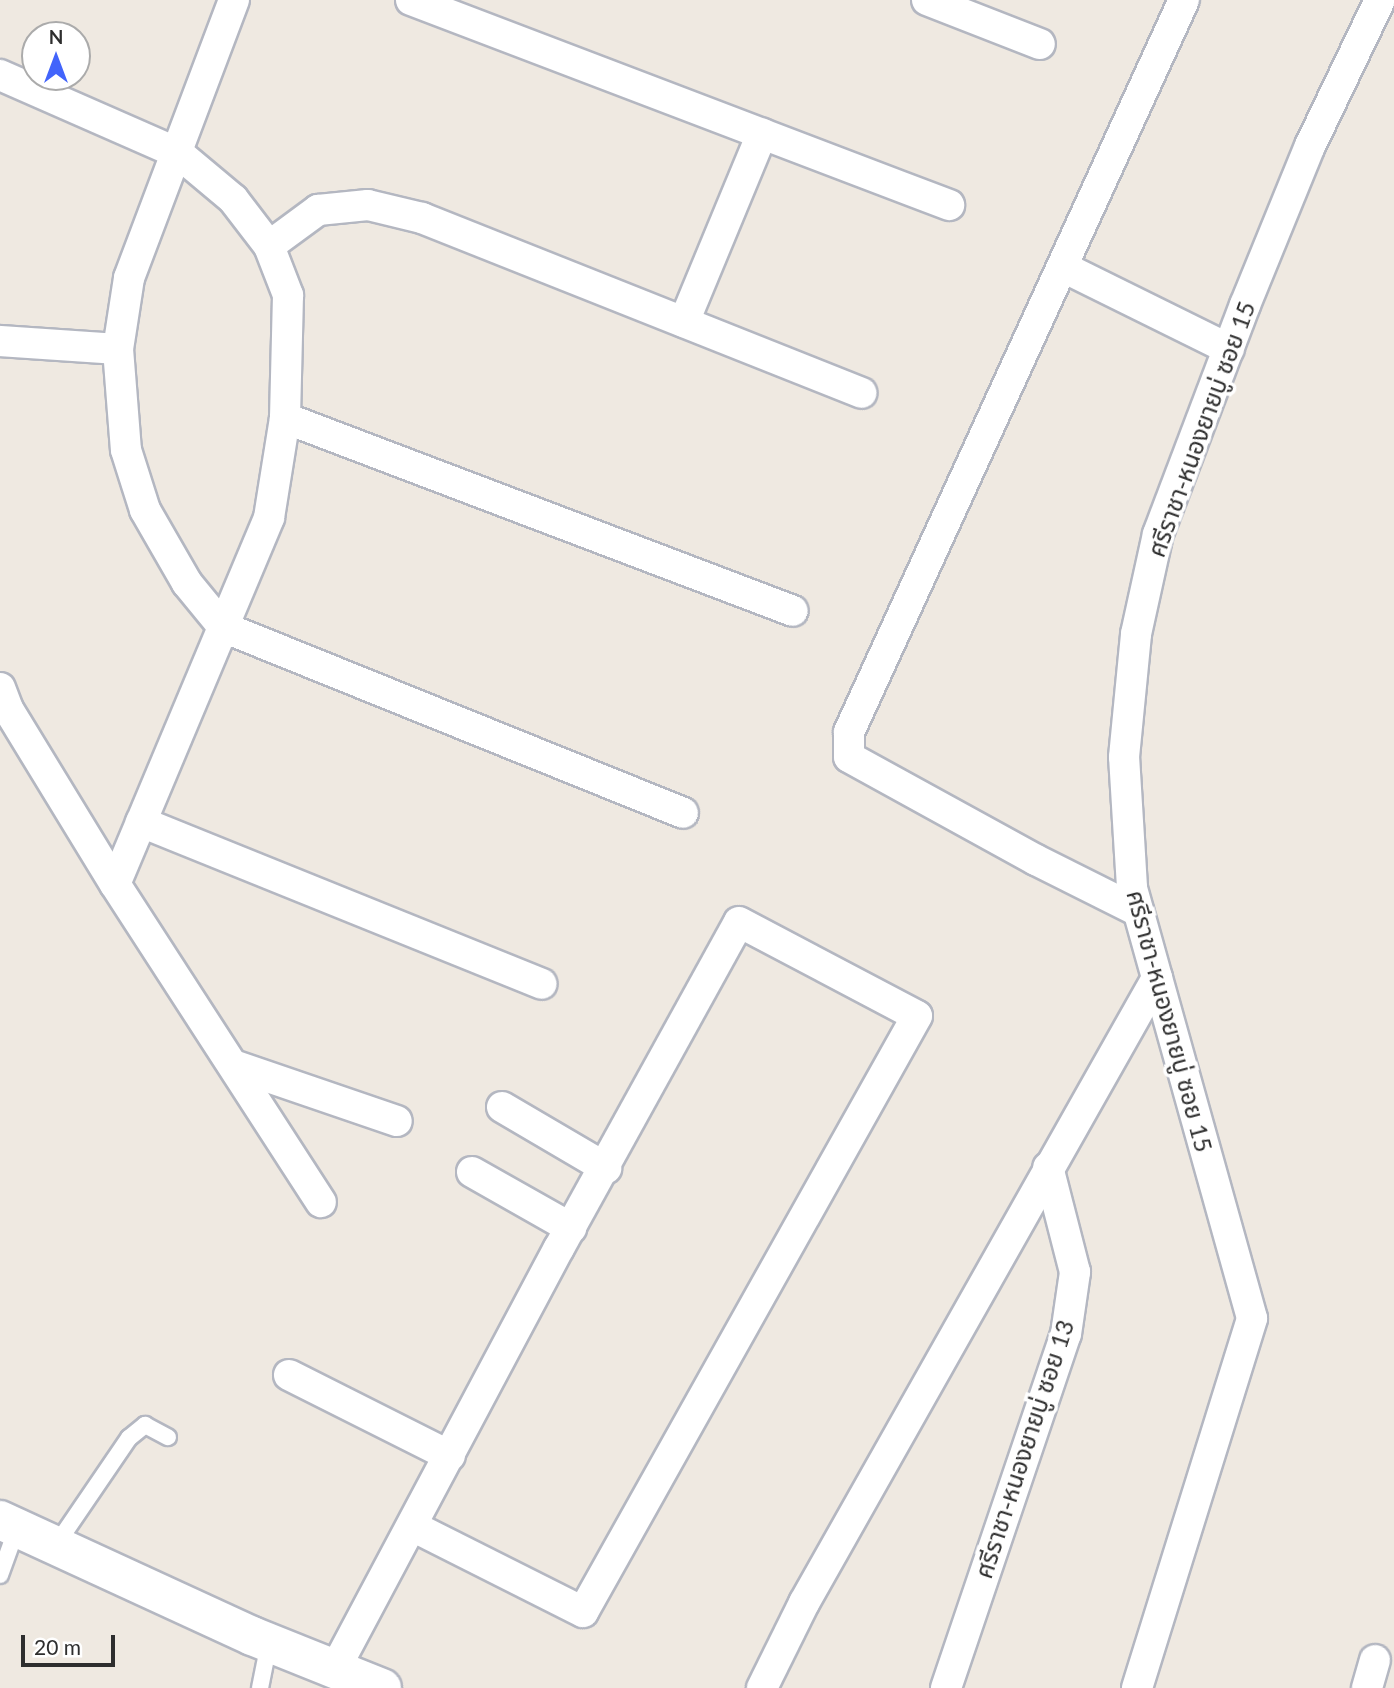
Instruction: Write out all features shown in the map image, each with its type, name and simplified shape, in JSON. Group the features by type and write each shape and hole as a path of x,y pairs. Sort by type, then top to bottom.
{"main road":[{"path":"8,1524 269,1643 374,1687"}],"street":[{"path":"234,0 129,278 118,349 126,450 145,510 187,583 223,627 683,813"},
{"path":"411,0 949,205"},
{"path":"927,0 1040,44"},
{"path":"1138,911 1035,860 849,757 849,732 1184,0"},
{"name":"ศรีราชา-หนองยายบู่ ซอย 15","path":"1136,1688 1252,1318 1132,887 1124,757 1136,634 1158,534 1229,349 1310,146 1380,0"},
{"path":"0,75 178,153 233,199 269,246 288,295 285,418 269,518 115,884"},
{"path":"684,322 762,134"},
{"path":"269,246 318,210 368,205 422,218 861,393"},
{"path":"1063,267 1229,349"},
{"path":"0,341 118,349"},
{"path":"285,418 793,611"},
{"path":"0,688 8,709 115,884 321,1202"},
{"path":"141,822 541,984"},
{"path":"335,1669 571,1228 739,922 917,1016 583,1612 412,1526"},
{"path":"762,1688 811,1591 1157,978"},
{"path":"233,1065 397,1121"},
{"path":"502,1107 606,1168"},
{"name":"ศรีราชา-หนองยายบู่ ซอย 13","path":"946,1688 1066,1334 1075,1272 1048,1167"},
{"path":"472,1172 571,1228"},
{"path":"289,1375 450,1457"}],"lane":[{"path":"56,1545 129,1438 145,1425 168,1437"},
{"path":"0,1575 8,1524"},
{"path":"260,1688 269,1643"}]}
